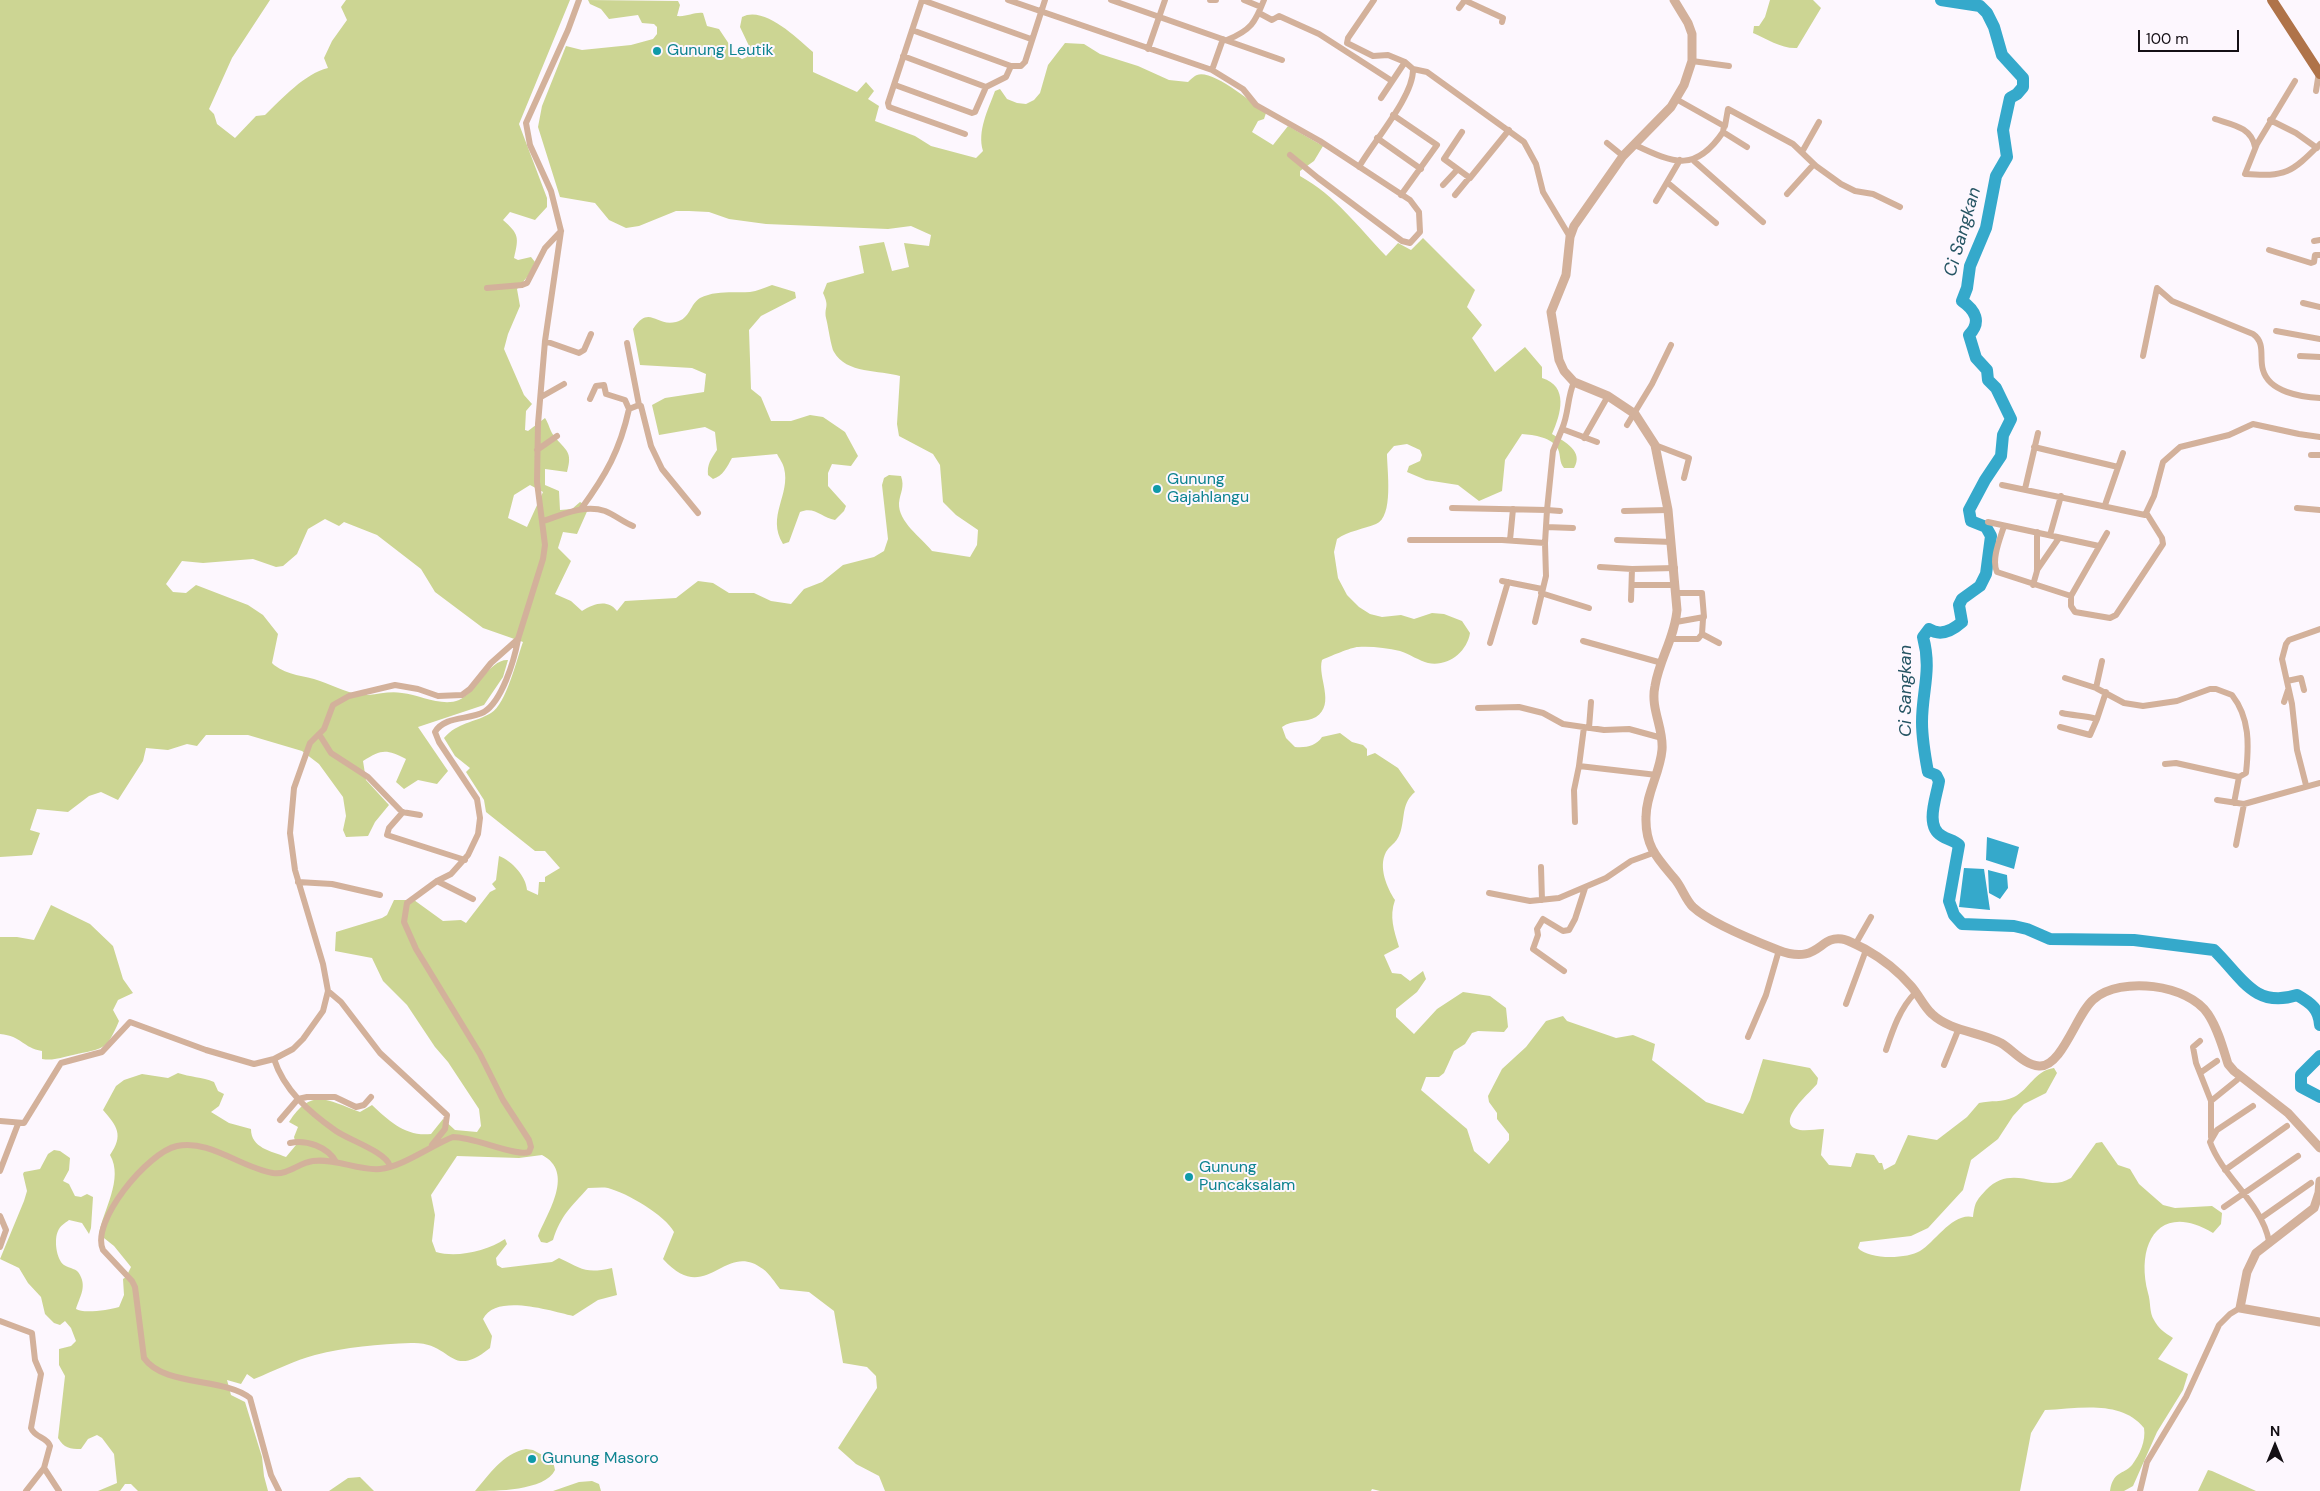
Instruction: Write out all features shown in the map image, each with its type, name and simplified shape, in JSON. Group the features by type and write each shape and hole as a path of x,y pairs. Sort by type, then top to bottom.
{"main road":[{"path":"2272,0 2319,73"}],"street":[{"path":"279,1491 271,1475 250,1398 230,1388 182,1379 149,1366 144,1358 135,1287 132,1280 103,1250 100,1244 102,1233 115,1203 138,1170 167,1148 193,1144 251,1166 281,1174 311,1162 336,1162 372,1169 390,1166 453,1137 466,1137 482,1141 517,1154 529,1152 531,1147 529,1140 503,1100 480,1054 406,928 404,912 407,903 437,881 451,874 465,860 478,834 479,807 477,799 439,742 435,732 440,726 448,722 482,713 497,700 543,559 545,545 537,482 537,450 545,341 561,231 551,190 530,145 526,123 568,30 579,0"},
{"path":"965,134 889,107 903,56 922,0 1032,40"},
{"path":"1008,0 1212,70 1245,91 1256,105 1320,141 1402,195 1416,206 1419,212 1420,232 1410,243 1397,237 1318,178 1290,154"},
{"path":"912,30 1011,66 1023,65 1045,0"},
{"path":"1111,0 1282,60"},
{"path":"1148,49 1165,0"},
{"path":"1210,0 1216,0"},
{"path":"1244,0 1272,20 1278,16 1319,34 1392,81"},
{"path":"1212,70 1225,40 1249,29 1264,0"},
{"path":"1374,0 1347,42 1373,56 1386,54 1404,62 1413,69 1434,76 1467,104 1510,130 1528,148 1536,164 1543,192 1570,237"},
{"path":"1459,8 1464,0 1503,18 1502,22"},
{"path":"1674,0 1690,28 1692,61 1676,100 1636,145 1623,156 1579,219 1570,237 1566,275 1552,306 1550,317 1562,367 1574,382 1608,396 1635,414 1655,445 1668,510 1675,568 1676,622 1655,685 1653,700 1662,738 1657,776 1646,814 1647,833 1653,853 1682,887 1694,907 1750,939 1792,955 1804,955 1816,950 1829,940 1838,939 1855,945 1866,950 1900,974 1934,1016 1959,1028 2000,1043 2025,1060 2041,1066 2051,1062 2058,1055 2078,1020 2092,1000 2098,996 2126,987 2150,987 2176,991 2207,1012 2228,1064 2234,1071 2288,1113 2320,1148"},
{"path":"903,56 986,87"},
{"path":"1692,61 1728,66"},
{"path":"1381,98 1404,62"},
{"path":"895,86 974,113 986,87 1006,77 1011,66"},
{"path":"1359,168 1411,86 1413,69"},
{"path":"2316,90 2319,73"},
{"path":"2270,120 2318,146 2288,172 2275,176 2245,174 2270,120 2295,81"},
{"path":"1676,100 1723,127 1747,147"},
{"path":"1636,145 1656,154 1680,160 1694,161 1708,152 1723,127 1728,109 1787,141 1841,184 1855,191 1873,194 1900,206"},
{"path":"1393,115 1436,143 1436,147 1402,195"},
{"path":"2215,119 2246,130 2252,135 2256,147"},
{"path":"1802,152 1819,122"},
{"path":"1455,195 1510,130"},
{"path":"1462,132 1444,158 1468,178"},
{"path":"1377,138 1421,169"},
{"path":"1607,143 1623,156"},
{"path":"1656,202 1680,160"},
{"path":"1694,161 1763,222"},
{"path":"1787,194 1814,164"},
{"path":"1443,185 1457,170"},
{"path":"1668,183 1716,223"},
{"path":"487,288 527,283 544,248 561,231"},
{"path":"2269,250 2311,263 2314,262 2315,256 2320,255"},
{"path":"2142,356 2157,288 2172,300 2254,334 2260,340 2263,370 2268,380 2290,393 2320,398"},
{"path":"2303,303 2320,307"},
{"path":"2276,331 2320,339"},
{"path":"545,341 578,353 584,350 592,334"},
{"path":"627,343 639,405 641,406 651,446 662,469 698,513"},
{"path":"1628,425 1671,345"},
{"path":"2300,356 2320,357"},
{"path":"1535,622 1546,576 1545,543 1553,451 1568,415 1567,399 1574,382"},
{"path":"541,397 564,384"},
{"path":"581,509 606,475 622,437 629,409 625,400 606,394 602,384 596,386 590,399"},
{"path":"1584,438 1608,396"},
{"path":"629,409 639,405"},
{"path":"2147,514 2162,465 2170,454 2180,448 2229,435 2252,424 2299,434 2320,436"},
{"path":"1562,429 1597,442"},
{"path":"2025,489 2038,433"},
{"path":"537,450 558,436"},
{"path":"1655,445 1689,458 1684,478"},
{"path":"2034,447 2118,467"},
{"path":"2105,505 2123,453"},
{"path":"2310,455 2320,455"},
{"path":"2002,485 2105,505 2142,515 2147,514"},
{"path":"2050,535 2061,496"},
{"path":"1452,508 1560,511"},
{"path":"2297,508 2320,510"},
{"path":"543,521 581,509 602,510 633,526"},
{"path":"1510,540 1513,509"},
{"path":"1624,511 1668,510"},
{"path":"2107,533 2071,596 2070,606 2075,612 2110,618 2115,616 2163,544 2162,538 2147,514"},
{"path":"1988,522 2099,546"},
{"path":"2004,526 1995,570 2001,576 2071,596"},
{"path":"1546,527 1573,528"},
{"path":"2033,585 2037,571 2037,532"},
{"path":"2037,571 2059,538"},
{"path":"1410,540 1510,540 1545,543"},
{"path":"1617,540 1672,542"},
{"path":"1600,567 1632,570 1675,568"},
{"path":"1630,600 1632,570"},
{"path":"1490,643 1505,582 1542,591 1589,608"},
{"path":"1635,586 1702,593 1702,634 1695,640 1671,639"},
{"path":"1676,622 1703,618"},
{"path":"2306,785 2297,750 2288,681 2282,659 2289,640 2320,629"},
{"path":"1702,634 1719,642"},
{"path":"0,1121 18,1124 26,1120 61,1063 102,1052 130,1022 190,1045 250,1064 258,1064 293,1048 309,1032 323,1011 328,991 323,964 298,882 290,833 292,798 308,747 325,726 330,711 337,702 382,686 405,686 444,697 464,694 482,672 518,639"},
{"path":"1583,640 1662,663"},
{"path":"2096,688 2102,660"},
{"path":"2065,678 2106,692 2124,703 2143,706 2176,701 2210,689 2222,690 2232,695 2245,720 2248,734 2246,773 2239,777 2191,766 2166,764"},
{"path":"2288,681 2301,678 2304,690"},
{"path":"2284,702 2289,689"},
{"path":"2060,727 2090,735 2106,692"},
{"path":"1575,822 1574,790 1591,702"},
{"path":"1478,708 1519,707 1542,713 1564,724 1586,728 1629,730 1662,738"},
{"path":"2062,713 2097,718"},
{"path":"319,734 331,753 368,777 403,812 420,815"},
{"path":"1578,766 1657,776"},
{"path":"2234,803 2239,777"},
{"path":"2217,800 2244,804 2320,782"},
{"path":"2236,845 2244,804"},
{"path":"403,812 389,828 387,835 465,860"},
{"path":"1490,893 1530,902 1558,898 1585,888 1606,878 1631,861 1653,853"},
{"path":"1541,867 1542,900"},
{"path":"437,881 473,899"},
{"path":"298,882 332,884 380,895"},
{"path":"1564,971 1533,949 1538,935 1537,929 1543,919 1563,930 1568,930 1575,919 1585,888"},
{"path":"1855,945 1871,917"},
{"path":"1748,1037 1766,995 1779,950"},
{"path":"1846,1004 1866,950"},
{"path":"328,991 341,1002 380,1053 447,1115 445,1129 428,1148"},
{"path":"1886,1050 1898,1018 1908,1000 1916,992"},
{"path":"1944,1065 1959,1028"},
{"path":"2200,1041 2194,1044 2193,1050 2211,1101 2212,1138"},
{"path":"274,1058 285,1085 298,1099 336,1131 383,1157 390,1166"},
{"path":"2200,1073 2217,1060"},
{"path":"2211,1101 2237,1080"},
{"path":"280,1120 298,1099 313,1096 335,1097 356,1108 364,1105 371,1097"},
{"path":"2253,1106 2217,1130 2210,1144 2225,1170 2261,1218 2269,1241"},
{"path":"0,1171 18,1124"},
{"path":"2225,1170 2286,1126"},
{"path":"290,1143 302,1141 314,1145 333,1156 336,1162"},
{"path":"2224,1207 2298,1156"},
{"path":"2261,1218 2316,1182"},
{"path":"2240,1308 2249,1266 2256,1253 2269,1241 2314,1208 2316,1182"},
{"path":"0,1216 6,1230 0,1247"},
{"path":"2140,1491 2147,1462 2186,1397 2219,1326 2230,1314 2240,1308 2320,1322"},
{"path":"0,1321 32,1332 35,1360 41,1374 30,1423 35,1436 50,1443 44,1468 26,1491"},
{"path":"44,1468 59,1491"}],"green space":[{"path":"0,0 270,0 232,58 209,109 214,114 217,124 235,138 256,116 265,115 302,81 328,68 324,58 332,41 347,20 341,7 346,0 570,0 519,124 547,198 547,207 535,220 510,212 503,220 516,236 517,245 514,258 518,260 531,257 535,262 528,276 517,289 520,306 504,349 524,395 532,404 526,411 525,430 528,431 545,418 553,434 569,455 567,472 545,469 545,485 559,491 560,510 572,509 580,502 589,507 577,534 563,532 558,548 571,561 555,594 571,601 582,611 596,604 609,605 617,611 625,601 676,598 698,581 713,583 729,593 754,593 771,601 791,604 804,589 822,582 843,565 874,557 884,551 888,539 882,485 884,478 889,475 901,476 902,487 899,503 902,517 932,551 970,557 977,545 978,530 956,515 943,502 940,465 933,454 899,436 897,424 900,376 855,368 839,359 833,349 826,318 826,304 823,293 827,283 864,273 859,246 884,242 892,271 909,267 904,243 929,246 931,235 911,226 888,229 766,224 729,219 709,212 689,211 676,211 639,226 626,228 609,220 595,203 560,197 538,127 542,106 566,46 582,50 631,45 653,39 657,34 657,27 654,24 642,23 638,15 609,19 601,9 590,4 588,0 678,1 680,5 677,16 703,13 707,26 719,29 737,56 742,59 747,57 750,48 740,27 742,17 751,15 770,19 790,32 813,52 813,72 857,92 866,82 874,91 868,99 879,106 875,121 915,136 931,146 976,158 983,151 982,128 995,91 1000,89 1007,99 1017,103 1026,104 1034,100 1040,93 1048,65 1065,43 1084,44 1100,54 1138,66 1169,80 1188,82 1197,75 1212,77 1232,88 1266,113 1264,119 1258,121 1252,132 1273,145 1288,126 1323,146 1314,161 1300,171 1300,176 1336,202 1386,256 1398,243 1411,250 1423,238 1475,290 1467,307 1482,325 1472,338 1495,372 1525,347 1542,367 1542,378 1551,382 1559,394 1560,410 1552,434 1575,452 1577,457 1574,468 1564,468 1558,449 1552,442 1537,436 1522,434 1505,460 1502,491 1479,501 1458,485 1426,480 1407,472 1409,466 1420,461 1422,455 1420,450 1407,444 1394,446 1387,454 1388,492 1382,520 1337,539 1334,552 1338,578 1347,595 1359,607 1370,614 1382,617 1401,615 1414,619 1432,613 1444,614 1462,621 1470,633 1468,640 1461,652 1443,663 1428,663 1400,651 1368,647 1355,647 1322,660 1325,705 1322,712 1312,719 1291,723 1282,727 1286,738 1295,747 1310,746 1322,737 1340,733 1352,742 1363,745 1367,749 1367,756 1375,753 1398,768 1415,792 1406,805 1398,838 1386,852 1384,858 1384,877 1395,900 1392,918 1399,947 1384,955 1392,973 1401,974 1410,981 1423,971 1426,979 1417,992 1396,1009 1396,1017 1414,1034 1437,1009 1463,992 1490,996 1506,1008 1508,1027 1504,1032 1478,1031 1472,1033 1465,1044 1454,1051 1444,1073 1439,1077 1426,1077 1421,1090 1467,1129 1474,1151 1489,1164 1509,1140 1509,1134 1497,1119 1497,1113 1489,1102 1488,1096 1502,1069 1526,1047 1546,1021 1563,1016 1567,1021 1616,1038 1633,1035 1655,1044 1652,1060 1706,1102 1743,1114 1750,1100 1763,1059 1810,1068 1818,1078 1817,1084 1796,1108 1791,1115 1790,1121 1792,1127 1800,1130 1824,1129 1821,1155 1829,1165 1851,1167 1856,1153 1874,1155 1879,1163 1882,1163 1884,1170 1895,1164 1908,1135 1937,1140 1967,1117 1979,1103 2014,1097 2024,1090 2037,1076 2054,1068 2057,1073 2046,1093 2024,1104 2013,1116 1998,1139 1971,1160 1963,1190 1928,1228 1911,1236 1860,1242 1858,1248 1870,1255 1898,1257 1920,1251 1951,1223 1958,1219 1973,1217 1978,1199 1997,1182 2007,1178 2050,1183 2061,1182 2071,1178 2096,1143 2102,1142 2118,1165 2130,1169 2139,1184 2163,1205 2175,1208 2212,1206 2222,1213 2221,1224 2213,1233 2194,1224 2179,1222 2166,1225 2156,1232 2149,1244 2145,1258 2145,1275 2151,1314 2160,1328 2173,1338 2158,1359 2188,1374 2183,1390 2157,1432 2133,1486 2124,1491 2110,1491 2111,1485 2113,1480 2129,1468 2138,1456 2143,1443 2144,1428 2134,1419 2111,1409 2084,1408 2045,1410 2031,1433 2020,1491 1380,1491 1372,1489 1371,1491 885,1491 879,1476 856,1464 838,1448 877,1388 876,1376 867,1367 843,1363 834,1311 809,1292 780,1289 766,1271 749,1262 737,1262 704,1276 692,1277 678,1272 663,1259 674,1232 669,1225 645,1205 608,1188 588,1188 563,1218 553,1240 547,1243 541,1242 538,1236 552,1204 558,1182 557,1171 552,1162 542,1155 519,1158 457,1156 431,1195 435,1215 432,1241 436,1252 462,1254 490,1247 505,1239 507,1244 496,1258 497,1265 502,1268 552,1262 559,1258 584,1269 596,1271 612,1268 617,1295 598,1300 573,1316 525,1306 511,1305 499,1307 490,1311 483,1319 492,1336 490,1348 477,1357 466,1361 458,1360 425,1344 374,1345 307,1357 254,1379 247,1374 241,1384 227,1380 231,1395 245,1402 262,1457 268,1491 138,1491 131,1484 125,1484 120,1491 98,1491 117,1483 114,1454 102,1438 97,1435 88,1439 81,1449 74,1449 63,1444 58,1438 65,1376 59,1365 59,1349 71,1346 76,1341 71,1328 65,1321 60,1325 54,1323 45,1314 41,1297 28,1283 19,1268 0,1259 27,1191 24,1172 40,1169 48,1154 54,1150 60,1151 70,1158 69,1170 63,1181 69,1184 75,1196 81,1197 87,1194 93,1197 89,1234 82,1223 69,1220 59,1229 56,1244 61,1262 77,1271 82,1280 82,1293 76,1309 96,1311 119,1307 124,1295 123,1279 131,1267 114,1246 99,1234 114,1184 114,1164 110,1155 118,1136 115,1126 103,1110 116,1086 124,1080 142,1074 168,1078 178,1073 214,1082 218,1091 224,1094 219,1106 211,1112 229,1123 251,1129 254,1141 258,1145 268,1151 286,1157 296,1145 294,1137 298,1127 289,1122 297,1111 313,1100 330,1101 360,1112 372,1105 398,1127 414,1133 431,1134 443,1119 455,1130 477,1132 481,1126 479,1109 448,1062 435,1047 407,1005 383,981 372,958 335,951 336,932 382,918 387,915 394,900 414,900 443,921 461,920 466,923 490,892 496,889 492,884 496,880 499,856 509,861 518,870 524,879 527,890 538,895 539,882 545,882 545,877 560,868 545,851 535,851 486,812 484,800 466,772 470,768 455,756 444,738 455,729 491,713 496,708 506,691 523,642 483,628 435,592 421,569 377,535 344,522 339,526 325,519 308,529 297,554 283,566 276,567 253,559 203,563 182,561 166,584 173,592 186,593 196,585 248,605 263,615 278,634 272,663 279,669 356,694 368,695 398,692 445,702 459,700 465,696 489,670 501,661 508,660 503,677 484,705 418,727 448,771 437,784 418,780 404,789 396,782 406,759 394,753 380,752 363,761 366,780 389,805 375,822 368,836 346,837 343,830 346,816 343,797 319,764 302,751 248,735 206,735 197,746 187,744 168,750 146,748 143,761 118,800 101,792 89,796 68,812 37,809 30,830 40,833 32,855 0,857","holes":["530,485 543,492 527,527 508,518 514,495"]},
{"path":"1770,0 1813,0 1821,8 1797,48 1780,45 1753,33 1754,26 1759,26 1765,17"},
{"path":"772,285 795,292 796,298 761,316 749,330 751,389 761,397 771,421 791,421 810,415 823,417 845,432 858,456 851,466 832,464 828,473 828,486 846,506 844,511 835,520 810,510 800,512 789,542 783,544 778,534 777,524 785,478 783,466 777,454 732,458 722,473 713,479 708,475 708,468 717,450 715,432 705,427 659,435 652,405 665,398 704,392 706,374 692,368 640,365 633,329 644,318 649,317 669,323 681,320 700,298 706,295 750,292"},
{"path":"51,905 90,924 113,946 123,979 133,993 118,1000 113,1010 119,1021 107,1044 91,1051 58,1058 42,1059 42,1051 18,1039 0,1034 0,937 34,940"},
{"path":"526,1449 533,1450 553,1461 555,1470 550,1477 531,1486 495,1491 475,1491 503,1460"},
{"path":"2208,1470 2212,1471 2256,1491 2198,1491"},
{"path":"360,1477 374,1491 329,1491 348,1478"},
{"path":"592,1481 599,1484 601,1491 553,1491 579,1482"}],"water":[{"path":"1987,837 2019,847 2014,869 1986,860"},
{"path":"1964,868 1984,869 1990,910 1959,907"},
{"path":"1988,870 2007,875 2008,888 2000,899 1989,893"}],"waterway":[{"name":"Ci Sangkan","path":"1941,0 1980,6 1987,13 1994,27 2002,55 2023,78 2023,87 2010,98 2003,130 2007,157 1996,176 1986,228 1970,266 1967,288 1962,301 1975,316 1975,325 1969,335 1976,358 1987,370 1988,380 1996,388 2011,419 2003,435 2001,456 1985,480 1969,510 1971,521 1986,527 1991,536 1986,574 1980,586 1962,599 1959,605 1962,622 1947,632 1929,629 1923,637 1927,660 1922,711 1923,741 1928,772 1936,775 1939,781 1933,810 1934,825 1942,836 1959,845 1949,901 1954,915 1962,924 2014,926 2027,929 2050,939 2134,940 2214,950 2250,988 2259,994 2270,998 2297,995 2306,1001 2316,1011 2320,1025"},
{"name":"Ci Sangkan","path":"2320,1056 2301,1075 2301,1087 2320,1097"}],"place":[{"name":"Gunung Leutik","path":"657,51"},
{"name":"Gunung Gajahlangu","path":"1157,489"},
{"name":"Gunung Puncaksalam","path":"1189,1177"},
{"name":"Gunung Masoro","path":"532,1459"}]}
